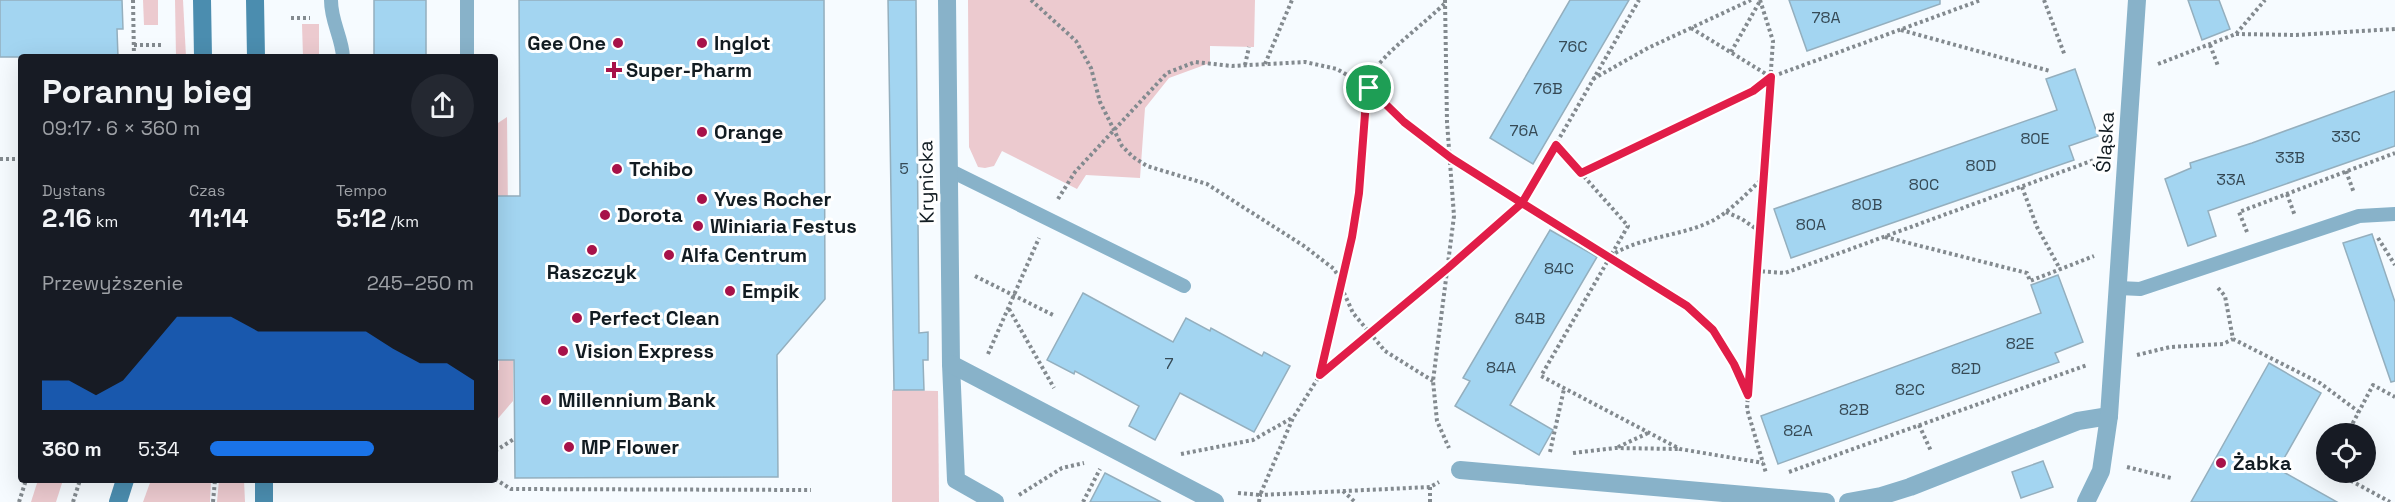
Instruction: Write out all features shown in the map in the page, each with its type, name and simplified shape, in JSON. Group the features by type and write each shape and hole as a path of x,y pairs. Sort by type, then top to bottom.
{"main road":[{"path":"202,0 203,54"},
{"path":"255,0 256,54"},
{"path":"118,502 124,483"},
{"path":"264,483 264,502"}],"street":[{"name":"Krynicka","path":"947,0 951,364 956,480 995,502"},
{"name":"Śląska","path":"2086,502 2101,471 2109,416 2137,0"},
{"path":"951,364 1215,502"},
{"path":"1848,502 1881,496 1910,487 2078,421 2109,416"},
{"path":"1460,470 1826,502"}],"lane":[{"path":"331,0 331,17 343,54"},
{"path":"467,0 467,54"},
{"path":"949,170 1184,286"},
{"path":"2119,288 2140,289 2359,216 2395,214"}],"path":[{"path":"133,0 134,54"},
{"path":"1031,0 1076,41 1091,68 1100,102 1114,131 1122,146 1133,157 1147,166 1207,184 1304,246 1334,269 1342,282 1353,313 1385,351 1433,381"},
{"path":"1265,64 1292,0"},
{"path":"1259,502 1293,418 1320,375 1522,203 1639,0"},
{"path":"1593,79 1648,48 1751,0"},
{"path":"1731,52 1760,0"},
{"path":"1760,0 1773,41 1747,409 1773,498"},
{"path":"1581,173 1753,91 1771,77 1981,0"},
{"path":"2044,0 2065,56"},
{"path":"2236,34 2265,0"},
{"path":"1320,375 1342,282 1359,193 1366,101 1373,72 1446,1"},
{"path":"1233,493 1260,495 1431,487 1460,470 1437,421 1433,381 1454,216 1447,122 1446,1"},
{"path":"291,18 308,18"},
{"path":"1691,28 1771,77"},
{"path":"1900,30 2050,71"},
{"path":"2152,66 2236,34 2296,35 2395,30"},
{"path":"134,45 163,45"},
{"path":"2210,45 2218,66"},
{"path":"1245,65 1249,47"},
{"path":"978,378 1047,219 1062,190 1075,172 1147,93 1167,74 1195,62 1245,65 1305,62 1337,69 1369,88 1404,122 1451,158 1687,306 1713,330 1734,364 1748,395"},
{"path":"1556,145 1628,226 1540,376 1680,449"},
{"path":"2247,234 2239,212 2395,153"},
{"path":"0,159 18,159"},
{"path":"1756,271 1785,273 2094,160 2127,164"},
{"path":"2346,171 2358,203"},
{"path":"1609,256 1628,245 1709,222 1726,212 1764,177"},
{"path":"2022,187 2037,227 2060,269"},
{"path":"2287,194 2295,218"},
{"path":"1726,212 1742,219 1759,231"},
{"path":"1884,237 2027,273 2030,280 2098,254"},
{"path":"967,273 1055,316"},
{"path":"2225,296 2233,339"},
{"path":"1009,308 1057,393"},
{"path":"2136,355 2170,347 2223,344 2233,339"},
{"path":"2233,339 2320,383 2359,412"},
{"path":"1768,479 2084,365 2092,365"},
{"path":"2353,423 2373,385 2395,397"},
{"path":"1559,454 1550,455 1564,389"},
{"path":"1175,455 1253,440 1293,418"},
{"path":"1615,448 1648,433"},
{"path":"498,449 514,439"},
{"path":"1568,453 1615,448 1680,449 1763,463"},
{"path":"1017,496 1062,468 1095,461"},
{"path":"2127,466 2171,478"},
{"path":"1083,502 1101,468"},
{"path":"498,480 511,489 811,490"},
{"path":"19,502 25,483"},
{"path":"73,502 79,483"},
{"path":"213,502 215,483"},
{"path":"2355,483 2390,502"},
{"path":"1430,502 1431,487"},
{"path":"1343,491 1355,502"}],"shaded area":[{"path":"143,0 158,0 158,25 144,25"},
{"path":"175,0 183,0 186,54 176,54"},
{"path":"968,0 1255,0 1254,47 1210,46 1210,63 1169,78 1145,108 1140,178 1086,175 1077,189 1002,151 994,166 978,167 969,147"},
{"path":"302,24 319,24 319,54 303,54"},
{"path":"507,117 508,211 513,211 513,401 498,418 499,370 498,123"},
{"path":"892,390 938,391 939,502 892,502"},
{"path":"37,483 62,483 56,502 31,502"},
{"path":"150,483 211,483 210,502 143,502"},
{"path":"219,483 244,483 245,502 217,502"}],"building":[{"path":"0,0 122,0 123,29 117,29 118,54 18,54 18,57 0,57"},
{"path":"374,0 426,0 426,54 374,54"},
{"name":"Alfa Centrum","path":"519,0 824,0 825,299 777,355 778,477 515,478 514,360 498,360 498,196 520,196"},
{"path":"888,0 916,0 919,333 928,332 928,360 923,360 924,390 894,390"},
{"path":"1570,0 1629,0 1533,164 1490,138"},
{"path":"1789,0 1940,0 1940,4 1807,51"},
{"path":"2188,0 2219,0 2230,29 2202,40"},
{"path":"2075,69 2098,136 2069,146 2074,160 1791,258 1774,209 2057,110 2046,79"},
{"path":"2395,91 2395,146 2208,211 2216,236 2188,246 2165,179 2191,168 2190,163"},
{"path":"1550,230 1597,257 1510,405 1553,430 1539,455 1455,406 1470,381 1463,378"},
{"path":"2372,234 2395,302 2395,381 2391,382 2343,243"},
{"path":"2058,275 2083,342 2055,353 2059,362 1778,464 1761,416 2041,313 2031,285"},
{"path":"1083,293 1173,342 1186,318 1210,331 1211,328 1262,356 1264,352 1290,366 1254,432 1180,393 1155,440 1129,426 1139,406 1075,371 1074,374 1047,360"},
{"path":"2269,363 2321,393 2278,469 2337,502 2191,502"},
{"path":"2043,461 2053,487 2021,498 2012,472"},
{"path":"1105,473 1161,502 1090,502"}],"place":[{"name":"Gee One","path":"618,43"},
{"name":"Inglot","path":"702,43"},
{"name":"Super-Pharm","path":"614,70"},
{"name":"Orange","path":"702,132"},
{"name":"Tchibo","path":"617,169"},
{"name":"Yves Rocher","path":"702,199"},
{"name":"Dorota","path":"605,215"},
{"name":"Winiaria Festus","path":"698,226"},
{"name":"Raszczyk","path":"592,250"},
{"name":"Alfa Centrum","path":"669,255"},
{"name":"Empik","path":"730,291"},
{"name":"Perfect Clean","path":"577,318"},
{"name":"Vision Express","path":"563,351"},
{"name":"Millennium Bank","path":"546,400"},
{"name":"MP Flower","path":"569,447"},
{"name":"Żabka","path":"2221,463"}],"route":[{"path":"1369,88 1359,193 1352,237 1320,375 1522,203 1687,306 1713,330 1734,364 1748,395 1771,77 1753,91 1581,173 1556,145 1522,203 1451,158 1404,122 1369,88"}]}
